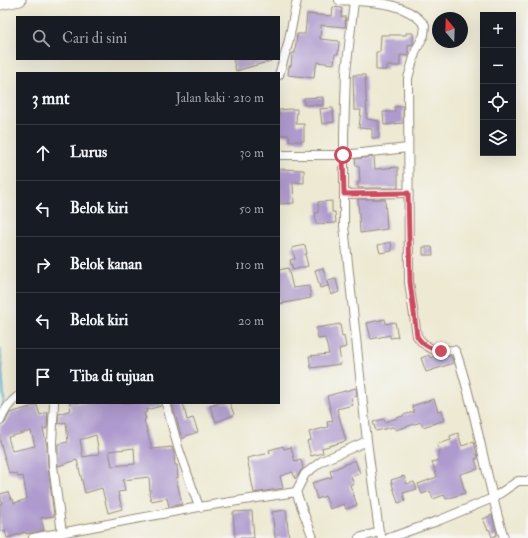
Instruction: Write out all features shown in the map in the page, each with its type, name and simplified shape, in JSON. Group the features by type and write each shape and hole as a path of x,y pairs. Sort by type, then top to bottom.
{"main road":[{"path":"0,4 20,0"}],"street":[{"path":"280,72 288,44 297,0"},
{"path":"339,0 386,2 404,8 419,17 425,25 424,35 416,50 408,78 410,282 417,336 422,343 429,348 441,351 454,350 456,352 482,447 493,498 504,538"},
{"path":"354,1 346,72 343,155 344,226 367,442 380,535 359,538"},
{"path":"280,155 343,155 408,148"},
{"path":"344,194 408,193"},
{"path":"0,421 4,410 9,403 16,398"},
{"path":"54,404 52,443 53,466 60,533"},
{"path":"166,404 178,447 200,508"},
{"path":"313,538 296,492 305,474 322,461 367,442"},
{"path":"389,538 440,520 493,498 518,481 528,481"},
{"path":"33,538 296,492"}],"building":[{"path":"333,7 342,8 341,17 346,17 345,27 321,25 320,39 339,41 338,54 335,54 334,64 317,62 314,78 288,75 289,66 291,66 292,53 295,53 297,34 305,34 307,14 332,16"},
{"path":"406,33 413,33 413,44 408,45 408,56 400,55 400,66 387,66 387,70 376,70 376,52 380,52 381,35 406,35"},
{"path":"233,60 271,60 271,61 236,71"},
{"path":"353,75 365,75 367,119 379,121 379,138 372,138 372,129 359,128 361,110 354,110"},
{"path":"323,97 323,105 304,105 304,98"},
{"path":"403,106 403,123 384,125 383,112 395,112 394,107"},
{"path":"333,108 334,122 322,124 320,109"},
{"path":"297,109 296,124 304,124 304,141 289,141 289,135 280,135 280,110"},
{"path":"374,157 375,169 398,167 398,188 358,188 358,182 360,182 359,166 356,166 355,159"},
{"path":"280,169 304,170 304,183 293,182 294,203 280,204"},
{"path":"358,199 385,199 387,229 360,233"},
{"path":"332,201 332,212 335,212 336,223 316,224 315,213 318,213 318,202"},
{"path":"391,242 392,251 380,253 378,245"},
{"path":"305,245 307,254 305,254 308,266 293,270 290,260 295,259 292,248"},
{"path":"423,247 432,247 433,255 423,255"},
{"path":"288,268 293,288 309,286 311,298 280,304 280,270"},
{"path":"323,268 328,286 320,288 315,270"},
{"path":"336,279 339,292 331,295 327,281"},
{"path":"385,319 386,324 395,322 398,337 390,338 390,335 371,339 367,323"},
{"path":"340,324 342,337 344,336 346,347 339,349 341,364 311,368 309,356 329,354 325,338 318,339 316,328"},
{"path":"429,355 430,358 436,356 451,356 454,363 426,372 421,358"},
{"path":"356,388 357,396 351,398 353,405 337,409 346,441 322,448 323,453 311,456 307,441 311,440 309,432 328,427 327,422 333,421 327,396"},
{"path":"434,399 438,411 442,410 445,420 423,427 421,422 396,430 393,427 376,431 373,422 384,419 385,422 414,412 412,406"},
{"path":"69,404 161,404 161,406 146,410 147,412 144,413 146,419 144,420 152,449 172,447 175,465 177,465 178,478 176,478 182,504 169,507 167,498 151,501 149,493 149,477 123,480 125,491 118,492 122,509 108,513 102,488 85,493 77,460 58,466 58,444 68,442 66,422 58,424 59,414 71,410","holes":["96,435 99,454 83,457 80,440","134,448 135,464 112,466 109,451"]},
{"path":"172,404 183,404 187,420 193,418 198,432 182,439"},
{"path":"217,404 230,404 234,415 216,422 210,406"},
{"path":"37,405 40,415 48,412 47,428 43,429 47,446 54,516 41,518 44,530 26,534 26,532 7,538 5,531 0,532 0,504 2,503 0,494 8,492 14,503 27,499 23,476 18,477 17,474 9,473 0,441 0,426 5,423 10,413","holes":["31,431 35,446 12,451 8,437"]},
{"path":"458,433 462,446 474,442 478,458 475,459 478,469 460,474 465,493 446,499 444,495 433,499 430,491 422,494 418,484 437,477 432,462 439,460 438,455 440,454 437,444 451,440 450,436"},
{"path":"283,446 284,449 291,447 295,462 301,460 303,468 295,479 293,472 280,476 283,488 254,493 247,458 270,453 269,450"},
{"path":"355,460 360,473 351,477 354,484 350,485 357,505 346,509 344,504 330,509 325,496 317,499 312,483 332,477 330,471"},
{"path":"404,476 407,484 414,482 417,489 403,493 405,501 398,503 391,480"},
{"path":"286,510 289,538 275,538 272,512"},
{"path":"252,511 254,538 235,538 233,512"},
{"path":"492,515 497,535 492,537 483,519"}],"waterway":[{"path":"0,350 4,400 2,409"}],"route":[{"path":"343,155 344,194 408,193 410,282 417,336 422,343 429,348 441,351"}]}
